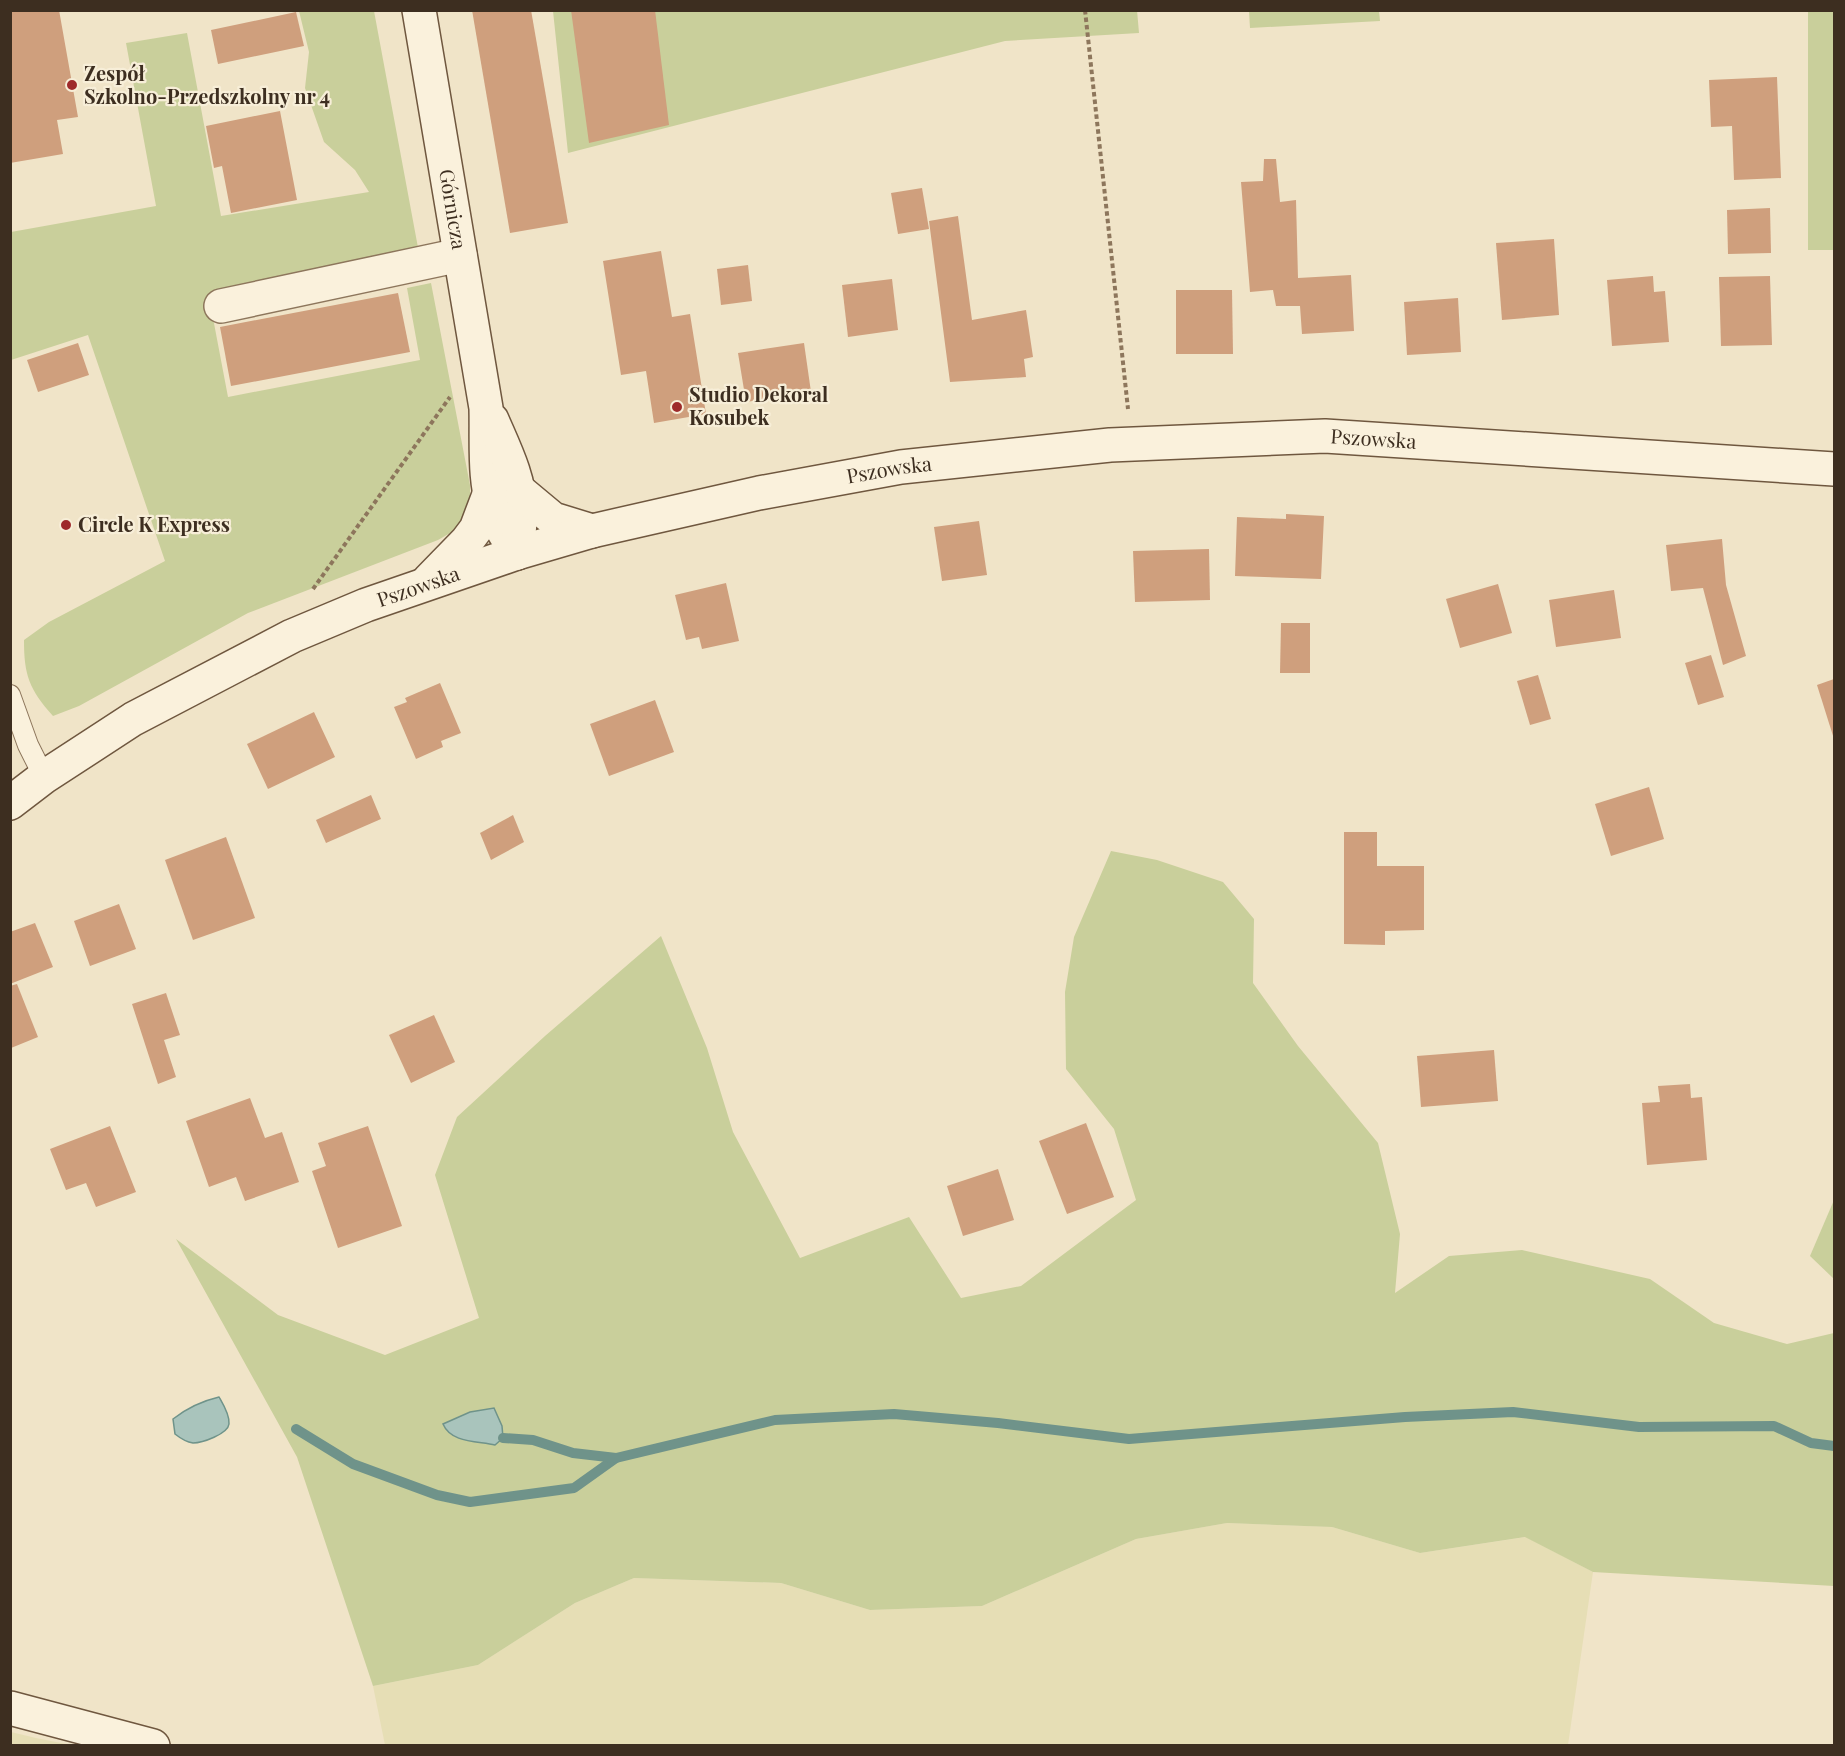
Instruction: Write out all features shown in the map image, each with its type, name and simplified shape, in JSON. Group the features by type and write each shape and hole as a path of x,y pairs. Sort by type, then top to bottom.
{"main road":[{"name":"Górnicza","path":"419,10 486,408 487,466 504,491 496,517 517,553"},
{"path":"221,306 460,255"},
{"name":"Pszowska","path":"10,803 44,777 133,719 291,636 366,605 517,553 592,531 759,493 901,467 1110,445 1325,436 1834,469"},
{"path":"426,584 467,541 504,491 553,519 592,531"},
{"path":"10,1708 153,1746"}],"lane":[{"path":"10,695 28,745 44,777"}],"path":[{"path":"1085,10 1131,445"},
{"path":"308,595 451,396"}],"shaded area":[{"path":"1227,1523 1332,1527 1420,1553 1526,1537 1593,1572 1568,1745 385,1745 373,1686 478,1665 575,1603 634,1578 781,1583 870,1610 982,1606 1136,1539"},
{"path":"11,1732 36,1738 71,1745 11,1745"}],"green space":[{"path":"1137,10 1139,33 1005,41 568,153 553,11"},
{"path":"299,11 374,11 419,253 209,297 228,397 420,360 407,288 431,283 470,485 470,503 464,518 452,532 438,540 248,613 79,706 53,716 33,689 25,663 24,640 49,622 165,561 88,335 11,360 11,232 156,206 126,43 187,33 221,216 369,192 355,170 324,142 305,88 309,52"},
{"path":"1249,11 1379,11 1380,21 1250,28"},
{"path":"1808,11 1834,11 1834,250 1808,250"},
{"path":"1111,851 1157,860 1223,882 1254,919 1253,983 1298,1046 1378,1143 1400,1234 1395,1293 1449,1256 1522,1250 1650,1279 1714,1323 1787,1344 1834,1333 1834,1586 1593,1572 1525,1537 1420,1553 1332,1527 1227,1523 1136,1539 982,1606 870,1610 781,1583 634,1578 575,1603 478,1665 373,1686 297,1457 176,1239 278,1315 385,1355 479,1318 435,1175 457,1117 545,1036 661,936 707,1048 733,1132 800,1258 909,1217 961,1298 1021,1286 1136,1200 1114,1129 1066,1069 1065,992 1074,937"},
{"path":"1834,1200 1834,1279 1810,1256"}],"water":[{"path":"219,1397 226,1410 228,1428 208,1440 193,1443 175,1434 173,1419 195,1405"},
{"path":"494,1408 502,1426 503,1438 495,1445 458,1438 452,1435 443,1424 470,1412"}],"building":[{"path":"10,10 59,10 78,117 57,120 63,154 10,163"},
{"path":"472,10 531,10 568,223 510,233"},
{"path":"571,10 655,10 669,125 589,143"},
{"path":"296,12 304,46 218,64 211,30"},
{"path":"1777,77 1781,178 1734,180 1732,126 1711,127 1709,80"},
{"path":"280,111 297,200 231,213 222,166 214,168 206,126"},
{"path":"1264,159 1276,159 1280,202 1296,200 1298,278 1351,275 1354,331 1302,334 1300,306 1276,306 1273,290 1250,292 1241,182 1263,181"},
{"path":"922,188 929,229 898,234 891,193"},
{"path":"1770,208 1771,253 1728,254 1727,210"},
{"path":"958,216 972,320 1026,310 1033,357 1024,359 1026,377 950,382 929,221"},
{"path":"1554,239 1559,315 1502,320 1496,243"},
{"path":"661,251 672,317 690,314 706,414 654,423 646,371 621,375 603,261"},
{"path":"748,265 752,301 721,305 717,269"},
{"path":"1653,276 1654,292 1665,291 1669,342 1612,346 1607,280"},
{"path":"1770,276 1772,345 1721,346 1719,277"},
{"path":"892,279 898,330 848,337 842,285"},
{"path":"1176,290 1232,290 1233,354 1176,354"},
{"path":"398,293 410,352 231,386 220,327"},
{"path":"1458,298 1461,352 1407,355 1404,302"},
{"path":"78,343 89,375 38,392 27,360"},
{"path":"804,343 811,392 746,402 738,353"},
{"path":"1286,514 1324,516 1321,579 1235,576 1237,517 1286,519"},
{"path":"979,521 987,575 942,581 934,527"},
{"path":"1722,539 1726,585 1746,656 1723,665 1703,588 1671,591 1666,545"},
{"path":"1209,549 1210,600 1135,602 1133,551"},
{"path":"726,583 739,641 702,649 699,637 686,640 675,595"},
{"path":"1498,584 1512,633 1460,648 1446,599"},
{"path":"1614,590 1621,638 1556,647 1549,600"},
{"path":"1281,623 1310,623 1310,673 1280,673"},
{"path":"1711,655 1724,697 1698,705 1685,663"},
{"path":"1538,675 1551,719 1530,725 1517,681"},
{"path":"1834,679 1834,739 1817,685"},
{"path":"440,683 461,733 441,741 443,747 416,759 394,707 407,702 405,698"},
{"path":"655,700 674,752 609,776 590,724"},
{"path":"314,712 335,757 268,789 247,744"},
{"path":"1649,787 1664,839 1611,856 1595,804"},
{"path":"371,795 381,819 326,843 316,820"},
{"path":"513,815 524,842 491,860 480,833"},
{"path":"1344,832 1377,832 1377,866 1424,866 1424,930 1385,931 1385,945 1344,944"},
{"path":"226,837 255,918 193,940 165,860"},
{"path":"119,904 136,949 90,966 74,921"},
{"path":"35,923 53,967 10,984 10,932"},
{"path":"17,984 38,1037 11,1048 10,986"},
{"path":"166,993 180,1035 164,1040 176,1077 158,1084 132,1004"},
{"path":"434,1015 455,1062 411,1083 389,1035"},
{"path":"1494,1050 1498,1101 1421,1107 1417,1056"},
{"path":"1690,1084 1691,1098 1702,1097 1707,1160 1647,1165 1642,1103 1660,1102 1658,1086"},
{"path":"250,1098 265,1138 282,1132 299,1182 245,1201 236,1177 209,1187 186,1121"},
{"path":"1086,1123 1114,1197 1067,1214 1039,1141"},
{"path":"110,1126 136,1192 96,1207 86,1183 66,1190 50,1149"},
{"path":"368,1126 402,1226 338,1248 312,1171 326,1166 318,1143"},
{"path":"998,1169 1014,1220 963,1236 947,1186"}],"waterway":[{"path":"503,1438 533,1440 573,1453 616,1458 775,1420 894,1414 998,1423 1129,1439 1405,1417 1513,1412 1639,1427 1774,1426 1811,1443 1834,1446"},
{"path":"296,1429 353,1464 437,1495 470,1502 574,1488 616,1458"}],"place":[{"name":"Zespół Szkolno-Przedszkolny nr 4","path":"72,85"},
{"name":"Studio Dekoral Kosubek","path":"677,407"},
{"name":"Circle K Express","path":"66,525"}]}
